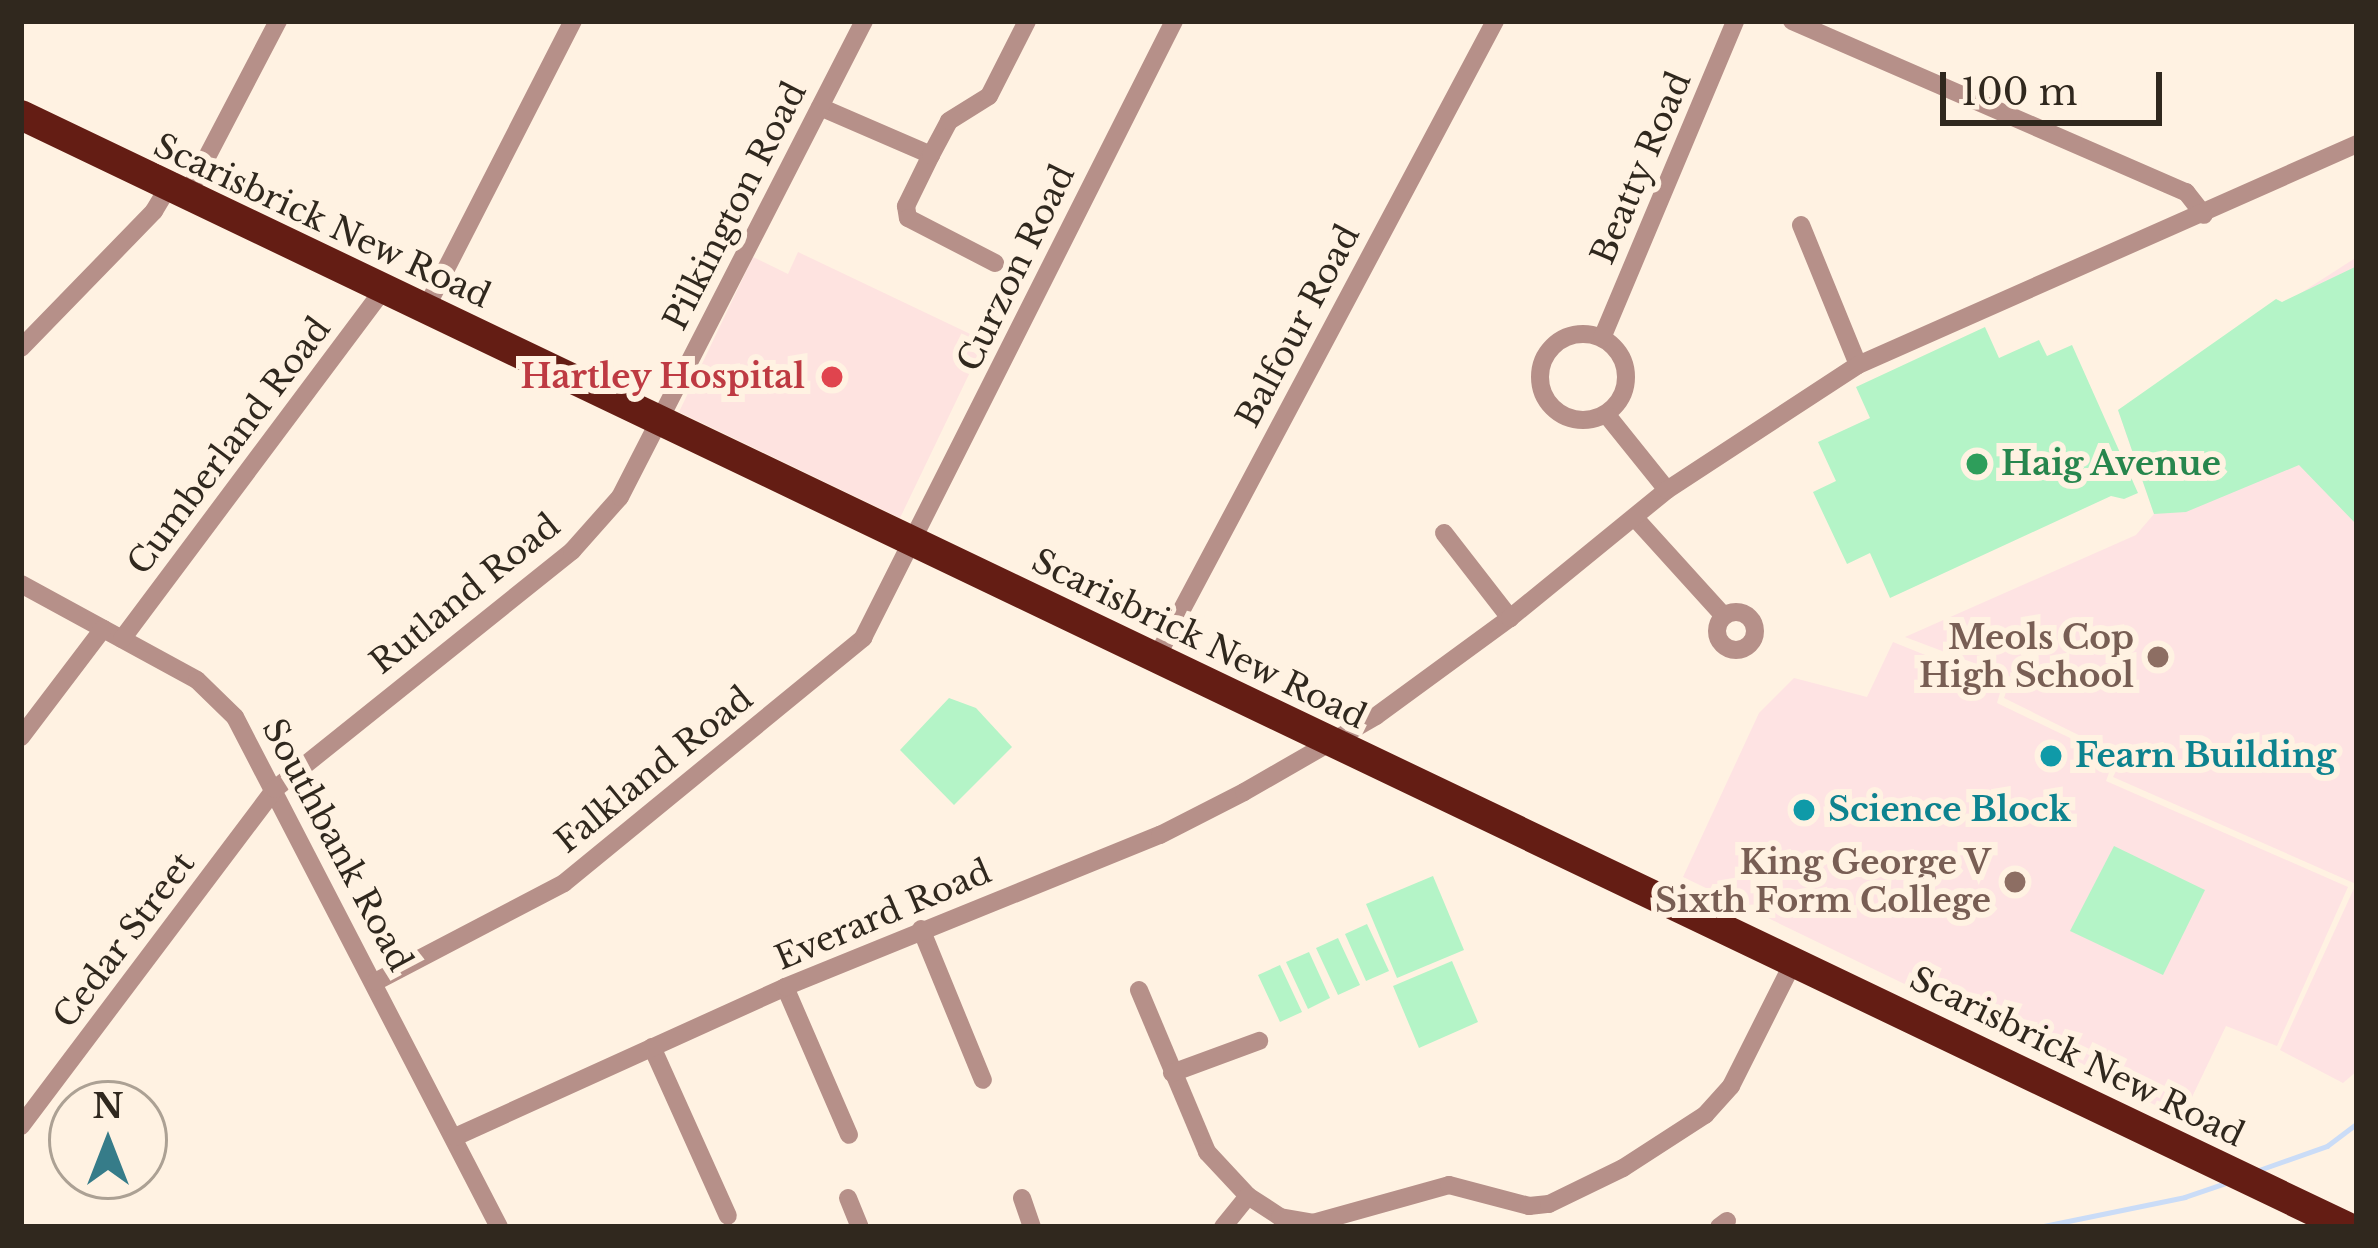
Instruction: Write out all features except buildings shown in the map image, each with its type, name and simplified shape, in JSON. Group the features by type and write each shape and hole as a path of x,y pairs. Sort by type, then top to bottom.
{"highway":[{"name":"Scarisbrick New Road","path":"21,115 2347,1227"}],"street":[{"path":"21,348 177,192 278,21"},
{"path":"425,310 572,21"},
{"name":"Pilkington Road","path":"660,419 864,21"},
{"path":"995,263 908,218 906,206 949,121 989,96 1028,21"},
{"name":"Curzon Road","path":"913,542 1174,21"},
{"name":"Balfour Road","path":"1155,659 1495,21"},
{"name":"Beatty Road","path":"1602,338 1735,21"},
{"path":"1792,21 2186,192 2204,214"},
{"path":"820,107 931,154"},
{"path":"1330,743 1510,618 1667,490 1858,365 2357,144"},
{"path":"1801,225 1858,365"},
{"name":"Cumberland Road","path":"122,639 384,290"},
{"path":"1572,334 1602,338 1625,368 1623,394 1606,414 1592,420 1562,416 1550,407 1539,379 1547,351 1558,340 1572,334"},
{"path":"1606,414 1667,490"},
{"name":"Rutland Road","path":"275,789 572,551 620,497 660,419"},
{"path":"1635,518 1724,616"},
{"path":"1444,533 1510,618"},
{"name":"Falkland Road","path":"376,982 565,883 862,638 913,542"},
{"name":"Southbank Road","path":"21,584 220,699 275,789 500,1227"},
{"path":"21,737 103,629"},
{"name":"Everard Road","path":"455,1137 785,987 1160,835 1330,743"},
{"name":"Cedar Street","path":"21,1126 275,789"},
{"path":"921,929 983,1080"},
{"path":"1139,990 1207,1152 1249,1196 1280,1216 1313,1223 1448,1185 1529,1206 1570,1196 1705,1114 1731,1086 1794,962"},
{"path":"785,987 849,1135"},
{"path":"1172,1073 1259,1040"},
{"path":"652,1047 728,1216"},
{"path":"1223,1227 1249,1196"},
{"path":"848,1198 860,1227"},
{"path":"1022,1198 1031,1227"}],"shaded area":[{"name":"Hartley Hospital","path":"798,252 985,341 900,518 679,412 753,257 788,274"},
{"name":"Meols Cop High School","path":"2357,257 2357,1071 2343,1083 2280,1050 2356,884 2113,777 2123,757 2004,698 2011,677 1905,637 2136,535 2154,514 2118,410"},
{"name":"King George V Sixth Form College","path":"1893,642 2002,686 1997,703 2114,759 2106,781 2348,887 2277,1046 2226,1026 2182,1118 1683,877 1759,713 1794,678 1867,697"}],"green space":[{"path":"2357,266 2357,525 2299,465 2186,512 2154,514 2118,410 2276,299 2282,302"},
{"name":"Haig Avenue","path":"1985,327 1999,358 2039,340 2047,356 2072,345 2138,493 2124,499 2111,496 1890,598 1870,553 1847,564 1813,492 1836,481 1818,442 1870,418 1856,387"},
{"path":"949,698 976,708 1012,747 954,805 900,750"},
{"path":"2114,846 2205,890 2163,975 2070,931"},
{"path":"1433,876 1464,950 1397,978 1366,904"},
{"path":"1367,924 1389,971 1366,981 1345,934"},
{"path":"1338,938 1360,985 1338,995 1316,948"},
{"path":"1309,952 1330,998 1308,1009 1286,962"},
{"path":"1452,961 1478,1022 1419,1048 1393,986"},
{"path":"1280,965 1302,1012 1280,1022 1258,975"}],"waterway":[{"path":"2259,1170 2327,1146 2357,1123"},
{"path":"2039,1227 2185,1197 2226,1183"}],"place":[{"name":"Hartley Hospital","path":"832,377"},
{"name":"Haig Avenue","path":"1977,464"},
{"name":"Meols Cop High School","path":"2158,657"},
{"name":"Fearn Building","path":"2051,756"},
{"name":"Science Block","path":"1804,810"},
{"name":"King George V Sixth Form College","path":"2015,882"}]}
